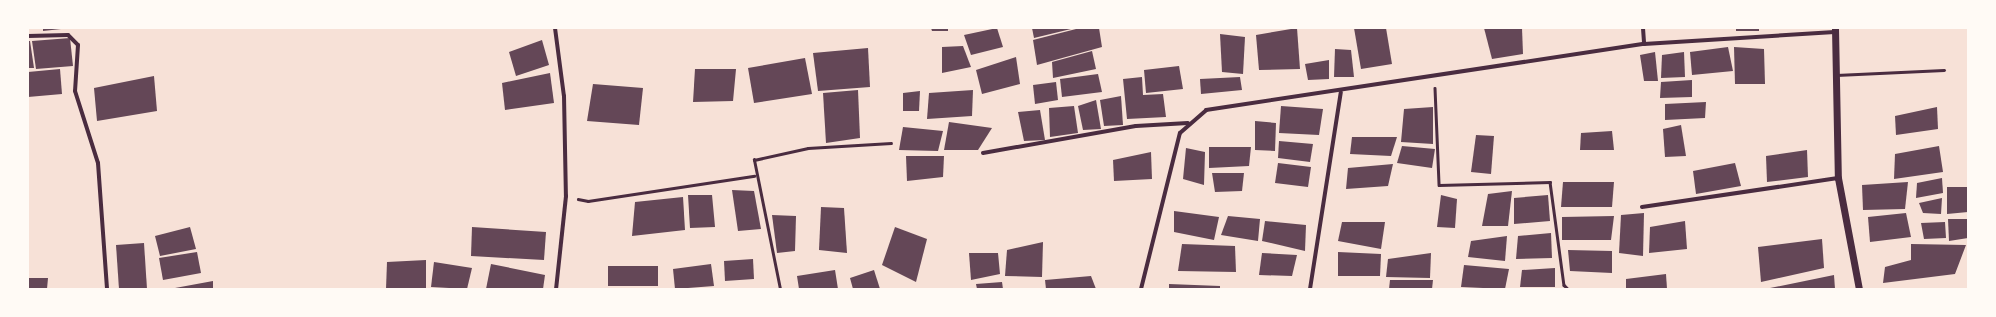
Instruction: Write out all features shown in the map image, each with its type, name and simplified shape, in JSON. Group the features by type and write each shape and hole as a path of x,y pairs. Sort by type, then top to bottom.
{"street":[{"path":"555,28 564,96 566,196 556,289"},
{"path":"1643,28 1644,44"},
{"path":"1141,289 1180,133 1188,123 1206,110 1341,92 1644,44 1835,30 1838,178 1859,289"},
{"path":"28,36 68,35 78,45 75,92 98,163 107,289"},
{"path":"1310,289 1341,92"},
{"path":"983,153 1136,126 1188,123"},
{"path":"1642,207 1838,178"}],"lane":[{"path":"1836,75 1944,70"}],"path":[{"path":"1435,77 1439,185 1550,182 1564,285 1568,289"},
{"path":"780,289 754,176 754,160 808,148 891,143"},
{"path":"588,201 754,176"}],"building":[{"path":"43,28 70,28 43,31"},
{"path":"931,28 948,28 948,31 932,31"},
{"path":"997,28 1003,47 971,55 964,35"},
{"path":"1032,28 1071,28 1071,29 1034,38"},
{"path":"1080,28 1099,28 1102,47 1037,65 1033,40"},
{"path":"1297,28 1300,69 1259,70 1256,35"},
{"path":"1354,28 1386,28 1392,64 1361,69"},
{"path":"1484,28 1522,28 1523,54 1492,59"},
{"path":"1736,28 1759,28 1759,31 1736,31"},
{"path":"1220,34 1245,37 1243,74 1222,72"},
{"path":"70,38 73,66 36,69 32,41"},
{"path":"542,40 549,65 516,76 509,52"},
{"path":"28,41 30,41 34,68 28,68"},
{"path":"963,46 971,67 942,73 942,47"},
{"path":"1728,47 1733,71 1692,75 1690,52"},
{"path":"1734,47 1764,49 1765,84 1735,84"},
{"path":"868,48 870,87 818,91 813,53"},
{"path":"1335,49 1351,50 1354,77 1334,77"},
{"path":"1092,51 1096,69 1053,78 1052,62"},
{"path":"1655,52 1658,81 1644,81 1640,55"},
{"path":"1684,52 1685,77 1661,78 1662,55"},
{"path":"1016,57 1020,84 982,94 976,70"},
{"path":"805,58 812,94 754,103 748,68"},
{"path":"1329,60 1329,79 1308,80 1305,64"},
{"path":"1179,66 1183,89 1146,93 1144,70"},
{"path":"60,69 62,94 28,97 28,72"},
{"path":"695,69 736,69 733,101 693,102"},
{"path":"550,73 554,103 505,110 502,83"},
{"path":"1098,74 1102,92 1062,97 1060,79"},
{"path":"154,76 157,111 97,121 94,88"},
{"path":"1142,77 1143,95 1163,94 1166,117 1127,119 1123,79"},
{"path":"1240,77 1242,90 1201,94 1200,79"},
{"path":"1692,80 1692,97 1660,98 1661,82"},
{"path":"1056,82 1058,100 1035,104 1033,85"},
{"path":"593,84 643,88 639,125 587,121"},
{"path":"858,90 860,138 826,143 823,93"},
{"path":"973,90 972,116 927,119 929,93"},
{"path":"920,91 919,111 903,111 903,93"},
{"path":"1121,96 1123,125 1104,126 1100,100"},
{"path":"1096,100 1101,129 1083,130 1078,106"},
{"path":"1706,102 1705,118 1665,120 1665,104"},
{"path":"1074,106 1078,133 1050,137 1049,108"},
{"path":"1281,106 1323,109 1319,135 1279,133"},
{"path":"1433,107 1433,144 1401,142 1404,109"},
{"path":"1937,107 1938,129 1896,135 1895,116"},
{"path":"1040,110 1045,140 1024,141 1018,112"},
{"path":"1255,121 1276,123 1275,151 1255,150"},
{"path":"949,122 992,128 978,150 944,150"},
{"path":"1681,125 1686,156 1665,157 1663,129"},
{"path":"903,127 943,131 938,151 899,150"},
{"path":"1612,131 1614,150 1580,150 1581,133"},
{"path":"1476,135 1494,136 1491,174 1471,172"},
{"path":"1352,137 1397,137 1391,156 1350,154"},
{"path":"1279,141 1313,144 1310,162 1278,158"},
{"path":"1402,146 1435,149 1432,168 1397,163"},
{"path":"1939,146 1943,172 1894,179 1895,154"},
{"path":"1209,147 1251,147 1249,166 1209,168"},
{"path":"1186,148 1205,152 1204,185 1183,179"},
{"path":"1807,150 1808,177 1767,182 1766,156"},
{"path":"1151,152 1152,179 1114,181 1113,160"},
{"path":"906,156 944,156 943,177 907,181"},
{"path":"1278,163 1311,167 1308,187 1275,183"},
{"path":"1735,163 1741,186 1696,194 1693,171"},
{"path":"1393,164 1388,186 1346,189 1348,168"},
{"path":"1212,173 1244,173 1242,191 1215,192"},
{"path":"1942,178 1943,193 1916,198 1917,183"},
{"path":"1563,182 1614,182 1612,207 1561,207"},
{"path":"1908,182 1905,209 1863,210 1862,185"},
{"path":"1947,187 1968,187 1968,212 1947,214"},
{"path":"732,190 754,191 761,229 738,231"},
{"path":"1512,191 1508,226 1482,226 1488,194"},
{"path":"688,195 712,195 715,227 690,228"},
{"path":"1441,195 1457,199 1455,228 1437,227"},
{"path":"1548,195 1550,221 1514,224 1514,198"},
{"path":"683,197 685,230 632,236 635,202"},
{"path":"1942,198 1941,214 1923,213 1919,203"},
{"path":"821,207 844,208 847,253 819,250"},
{"path":"1174,211 1219,217 1214,240 1174,232"},
{"path":"1644,213 1643,256 1619,253 1621,215"},
{"path":"1906,213 1911,237 1870,242 1868,217"},
{"path":"772,215 796,216 795,251 777,253"},
{"path":"1228,216 1260,219 1258,241 1221,235"},
{"path":"1614,216 1611,240 1562,240 1562,217"},
{"path":"1948,219 1968,219 1968,238 1949,241"},
{"path":"1265,221 1306,225 1305,251 1262,241"},
{"path":"1685,221 1687,249 1649,253 1650,227"},
{"path":"1342,222 1385,222 1381,249 1338,241"},
{"path":"1945,222 1946,238 1924,239 1921,223"},
{"path":"190,227 196,249 160,256 155,236"},
{"path":"472,227 546,232 544,260 471,256"},
{"path":"895,227 927,239 916,282 882,265"},
{"path":"1551,233 1552,258 1516,259 1518,236"},
{"path":"1507,236 1505,261 1468,257 1471,241"},
{"path":"1822,239 1824,268 1761,282 1758,247"},
{"path":"1043,242 1042,277 1005,276 1007,250"},
{"path":"144,243 147,289 119,289 116,245"},
{"path":"1182,244 1235,246 1236,272 1178,271"},
{"path":"1911,244 1966,245 1955,274 1883,283 1885,267 1911,260"},
{"path":"1568,250 1612,251 1612,273 1570,271"},
{"path":"197,252 201,273 163,280 159,258"},
{"path":"1338,252 1381,254 1380,276 1338,276"},
{"path":"969,253 998,253 1000,274 971,280"},
{"path":"1262,253 1297,255 1292,276 1259,275"},
{"path":"1431,253 1430,278 1386,277 1388,259"},
{"path":"753,259 754,279 725,281 724,261"},
{"path":"426,260 426,288 386,289 387,262"},
{"path":"434,262 472,268 467,289 431,287"},
{"path":"491,264 545,275 543,289 486,289"},
{"path":"711,264 714,286 675,289 673,269"},
{"path":"1464,265 1509,269 1505,289 1461,287"},
{"path":"608,266 658,266 658,286 608,286"},
{"path":"1555,268 1555,287 1520,287 1522,270"},
{"path":"835,270 838,289 799,289 797,276"},
{"path":"874,270 880,289 853,289 850,278"},
{"path":"1666,274 1667,289 1626,289 1626,279"},
{"path":"1834,275 1835,289 1770,289 1770,288"},
{"path":"1091,276 1096,289 1046,289 1045,280"},
{"path":"28,278 48,278 47,289 28,289"},
{"path":"1390,280 1433,280 1432,289 1389,289"},
{"path":"213,281 213,289 175,289 175,288"},
{"path":"1002,282 1003,289 977,289 976,284"},
{"path":"1169,284 1220,286 1220,289 1169,289"}]}
